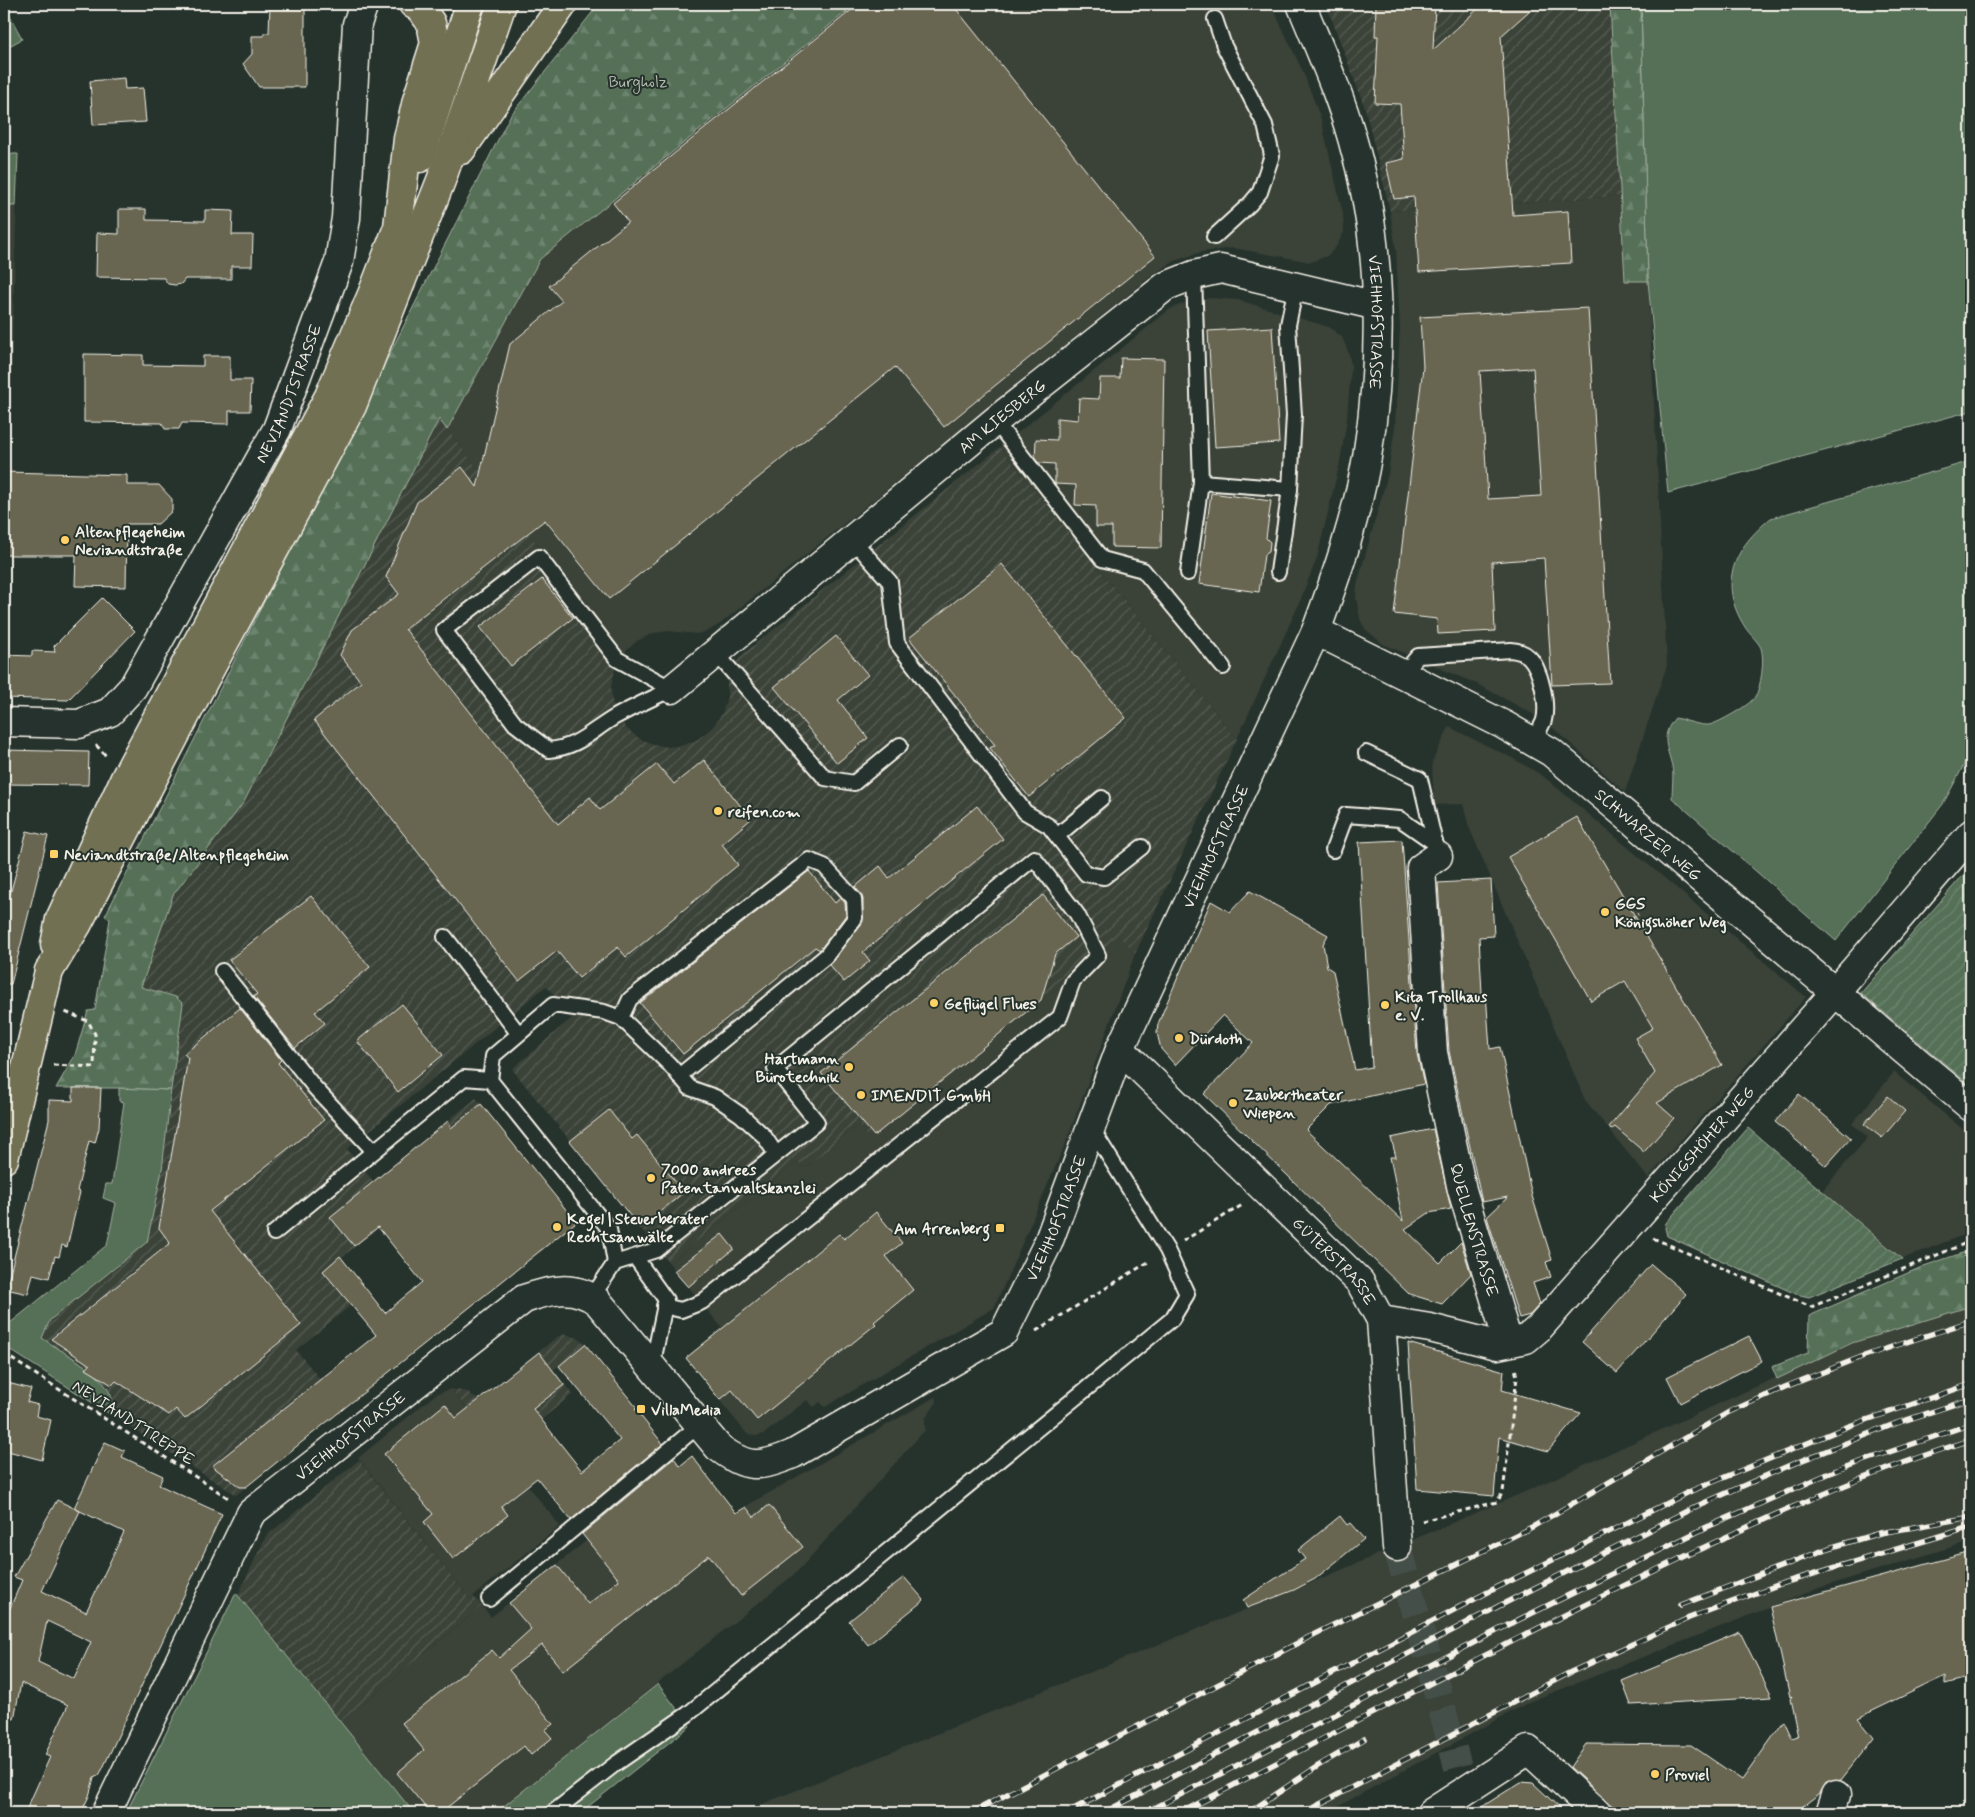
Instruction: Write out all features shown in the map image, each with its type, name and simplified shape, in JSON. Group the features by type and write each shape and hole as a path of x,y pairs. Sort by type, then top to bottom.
{"main road":[{"path":"398,226 408,139 416,100 435,43 430,23 420,8 413,4"},
{"path":"49,971 77,925 206,676 352,406 442,178 502,4"},
{"path":"442,178 563,4"},
{"path":"4,1159 42,1003 60,919 125,778 329,396 373,292 398,226 466,15"}],"street":[{"name":"NEVIANDTSTRASSE","path":"79,724 110,712 132,687 280,419 339,262 346,218 357,24 364,4"},
{"name":"VIEHHOFSTRASSE","path":"106,1813 251,1513 524,1299 543,1292 563,1290 584,1292 592,1297 698,1426 718,1447 736,1460 752,1466 772,1463 793,1454 1004,1332 1048,1242 1092,1129 1120,1049 1316,631 1338,571 1367,457 1377,374 1377,306 1374,250 1365,192 1352,139 1301,4"},
{"name":"AM KIESBERG","path":"672,689 995,422 1166,286 1194,275 1221,269 1377,306"},
{"name":"SCHWARZER WEG","path":"1316,631 1551,752 1971,1107"},
{"path":"4,722 79,724"},
{"name":"KÖNIGSHÖHER WEG","path":"1381,1320 1430,1328 1497,1345 1526,1339 1539,1328 1628,1227 1971,834"},
{"name":"QUELLENSTRASSE","path":"1437,850 1422,868 1433,1053 1462,1190 1508,1342"},
{"name":"GÜTERSTRASSE","path":"1120,1049 1360,1282 1381,1320 1396,1538"},
{"path":"1431,1813 1463,1778 1528,1750 1597,1813"}],"lane":[{"path":"1214,237 1250,204 1260,192 1272,155 1265,125 1224,46 1215,19"},
{"path":"1188,573 1201,482 1194,275"},
{"path":"1278,572 1290,489 1294,415 1288,325 1296,286"},
{"path":"995,422 1102,559 1143,570 1222,666"},
{"path":"1201,482 1290,489"},
{"path":"852,539 890,582 897,643 1025,812 1049,826 1086,874 1104,877 1142,847"},
{"path":"538,557 617,659 672,689 615,717 579,743 549,750 515,724 444,630 538,557"},
{"path":"1402,675 1418,656 1511,650 1523,652 1529,657 1540,676 1544,703 1544,719 1532,741"},
{"path":"715,652 825,778 854,784 900,745"},
{"path":"1366,753 1420,778 1437,850"},
{"path":"1056,836 1102,798"},
{"path":"1333,850 1346,815 1400,819 1437,850"},
{"path":"592,1297 615,1263 656,1250 817,1122 775,1069 1034,858 1077,914 1098,955 1073,981 1060,1017 702,1302 681,1310 664,1306"},
{"path":"620,1018 630,999 808,860 824,866 854,899 855,918 826,956 680,1076"},
{"path":"445,937 518,1033"},
{"path":"222,971 315,1088 374,1151"},
{"path":"615,1263 609,1229 490,1080 493,1056 518,1033 554,1005 604,1012 620,1018 690,1088 715,1097 741,1114 764,1136 776,1154"},
{"path":"274,1233 464,1078 490,1080"},
{"path":"552,1813 696,1708 1172,1319 1187,1294 1167,1250 1092,1129"},
{"path":"635,1257 666,1300 652,1369"},
{"path":"489,1599 698,1426"}],"path":[{"path":"79,724 125,778"},
{"path":"1622,924 1638,914"},
{"path":"27,1065 94,1067 96,1034 88,1021 42,1003"},
{"path":"1030,1334 1266,1192"},
{"path":"1628,1227 1811,1307 1971,1241"},
{"path":"1396,1538 1497,1502 1503,1492 1517,1377 1508,1342"},
{"name":"NEVIANDTTREPPE","path":"4,1354 251,1513"}],"shaded area":[{"path":"856,4 1271,4 1303,72 1321,119 1343,214 1344,232 1336,247 1327,256 1311,262 1233,248 1201,252 1175,261 1154,274 720,624 708,631 697,634 668,631 654,633 637,641 623,654 447,430 540,259"},
{"path":"1326,4 1610,4 1621,196 1390,211 1365,108"},
{"path":"4,154 18,154 11,389 4,389"},
{"path":"1621,196 1625,281 1648,281 1667,665 1625,792 1544,720 1477,684 1383,644 1365,629 1360,619 1356,597 1357,585 1388,474 1395,427 1400,328 1396,250 1390,211"},
{"path":"1210,298 1238,300 1329,327 1342,337 1349,354 1351,366 1347,419 1340,462 1317,558 1298,606 1237,739 1000,447 1170,309 1187,302"},
{"path":"439,419 623,654 615,669 611,687 612,701 617,715 627,729 640,739 668,747 684,745 698,739 712,728 722,714 727,697 727,679 734,665 743,654 1000,447 1237,739 1135,954 1120,937 870,1140 858,1125 804,1168 798,1161 669,1263 512,1069 573,1017 546,986 347,1149 373,1181 476,1098 576,1223 539,1253 464,1161 324,1271 351,1305 296,1350 344,1408 236,1495 113,1416 115,1406 112,1395 105,1384 94,1374 42,1339 50,1320 147,1242 162,1170 183,1004 176,997 141,987 173,895 244,802"},
{"name":"GGS Königshöher Weg","path":"1449,727 1514,759 1543,776 1806,997 1648,1178 1585,1100 1469,827 1463,804 1434,805 1432,762"},
{"path":"1121,936 1135,954 1067,1140 994,1308 825,1407 820,1402 814,1407 807,1400 764,1434 756,1436 747,1434 685,1358 722,1328 669,1263 798,1161 804,1168 858,1125 870,1139"},
{"path":"1894,1072 1971,1136 1971,1232 1902,1259 1822,1191 1868,1137 1852,1124"},
{"path":"1971,1306 1971,1541 1819,1588 1531,1701 1326,1813 740,1813 1294,1590 1520,1494 1852,1343"},
{"path":"565,1334 578,1338 586,1344 553,1370 573,1394 501,1452 451,1389 468,1392 478,1400 557,1337"},
{"path":"451,1389 560,1526 470,1599 358,1458 436,1394"},
{"path":"935,1397 937,1402 925,1419 925,1430 796,1573 495,1813 414,1813 340,1722 482,1606 491,1617 692,1456 736,1512"},
{"path":"359,1460 470,1599 473,1596 482,1606 340,1722 238,1595 266,1536"}],"green space":[{"path":"4,4 22,39 4,49"},
{"name":"Burgholz","path":"599,4 856,4 540,259 447,430 439,419 244,802 173,895 141,987 176,997 183,1004 171,1090 56,1088 75,1055 88,1011 95,1010 110,919 105,916 510,116"},
{"path":"1610,4 1641,4 1648,281 1625,281"},
{"path":"1641,4 1971,4 1971,411 1668,493 1648,281"},
{"path":"4,154 18,154 16,206 4,206"},
{"path":"1971,461 1971,752 1943,804 1836,941 1672,798 1673,774 1666,736 1670,724 1675,718 1701,725 1714,724 1747,704 1757,693 1761,680 1761,648 1747,630 1737,611 1732,596 1731,581 1739,554 1758,529 1771,518"},
{"path":"1971,866 1971,1086 1861,993"},
{"path":"119,1088 171,1090 162,1170 147,1242 50,1320 42,1338 78,1361 101,1380 109,1391 113,1403 113,1416 4,1346 4,1328 107,1245 116,1203 103,1198 106,1184 112,1184 124,1102 119,1101"},
{"path":"1748,1128 1902,1259 1809,1297 1796,1294 1667,1236 1666,1223"},
{"path":"1971,1250 1971,1306 1852,1343 1777,1379 1772,1367 1808,1353 1809,1316 1924,1266"},
{"path":"236,1593 414,1813 126,1813"},
{"path":"658,1684 690,1726 580,1813 495,1813"}],"building":[{"path":"270,4 305,4 305,87 259,87 243,64 252,54 252,36 264,36 264,33 269,33"},
{"path":"859,4 952,4 1155,256 944,427 895,367 609,599 545,520 405,629 558,824 590,797 600,810 657,764 674,784 704,760 751,819 722,844 738,865 626,957 618,947 579,978 557,951 519,981 314,720 361,682 340,655 352,630 399,594 386,577 417,502 462,467 477,487 510,344 562,301 549,286 628,222 613,203"},
{"path":"1376,4 1435,4 1433,50 1483,4 1537,4 1501,36 1513,215 1568,211 1571,263 1419,272 1414,197 1394,199 1386,163 1404,159 1400,104 1375,103 1378,36 1375,36"},
{"path":"124,78 125,89 143,88 146,122 93,125 90,81"},
{"path":"119,209 146,209 146,220 205,221 205,210 233,211 232,235 253,235 252,266 231,266 231,279 185,279 181,284 175,285 168,284 164,278 96,277 97,233 119,234"},
{"path":"1588,308 1610,683 1552,685 1544,558 1492,562 1495,631 1438,634 1437,619 1394,614 1423,367 1420,317","holes":["1533,368 1541,496 1488,499 1480,371"]},
{"path":"1272,327 1279,443 1215,447 1208,331"},
{"path":"84,354 143,355 143,365 203,366 203,356 230,356 230,380 251,380 250,411 229,411 229,424 182,423 179,429 165,429 162,423 84,422"},
{"path":"1121,358 1164,359 1161,548 1112,547 1112,527 1096,527 1096,506 1075,505 1076,485 1055,484 1055,464 1039,463 1035,459 1036,439 1057,440 1057,418 1078,420 1079,398 1099,399 1100,378 1120,378"},
{"name":"Altenpflegeheim Neviandtstraße","path":"4,472 127,475 127,485 159,485 172,499 172,511 158,524 127,524 126,587 75,586 76,555 4,555"},
{"path":"1211,493 1271,501 1266,538 1270,542 1269,552 1264,555 1259,592 1199,584"},
{"path":"1002,564 1126,718 1029,797 990,748 995,745 909,638"},
{"path":"542,579 573,618 511,666 480,627"},
{"path":"102,598 135,631 68,700 4,698 4,655 32,656 32,651 55,652 54,646"},
{"path":"836,636 868,675 838,700 868,738 837,763 774,687"},
{"path":"4,750 89,752 88,785 4,784"},
{"path":"977,806 1003,839 863,952 870,961 844,982 829,965 862,923 863,899 855,887 880,866 889,878"},
{"path":"1577,817 1722,1065 1657,1103 1674,1118 1644,1152 1615,1127 1611,1130 1609,1127 1655,1073 1635,1038 1653,1028 1625,981 1591,1001 1508,857"},
{"path":"27,831 48,836 11,984 4,984 4,917"},
{"path":"1402,840 1417,1054 1424,1084 1331,1105 1306,1130 1403,1221 1390,1157 1396,1157 1391,1138 1433,1129 1451,1209 1429,1213 1405,1229 1440,1263 1461,1242 1471,1274 1442,1304 1409,1294 1204,1094 1253,1043 1223,1015 1175,1065 1161,1049 1157,1033 1158,1024 1211,901 1230,912 1250,891 1328,935 1323,944 1327,967 1333,971 1355,1070 1372,1067 1359,842"},
{"path":"809,871 835,903 841,898 845,903 846,915 820,950 815,947 683,1054 640,1003"},
{"path":"1491,880 1494,936 1479,937 1482,993 1486,993 1490,1049 1500,1047 1532,1196 1552,1260 1546,1262 1551,1277 1533,1283 1540,1304 1530,1315 1519,1318 1487,1217 1508,1197 1482,1202 1449,1051 1438,883"},
{"path":"1043,895 1076,937 1055,954 1041,1000 874,1136 821,1073"},
{"path":"311,896 370,967 315,1012 325,1023 295,1048 254,997 257,994 229,960"},
{"path":"402,1004 443,1055 398,1092 357,1041"},
{"path":"240,1008 281,1060 278,1063 324,1120 210,1211 301,1325 185,1419 176,1409 169,1415 116,1381 112,1385 86,1369 90,1365 51,1339 170,1243 159,1228 188,1058 184,1054"},
{"path":"73,1088 101,1088 99,1128 95,1143 89,1141 77,1191 80,1192 67,1247 62,1245 59,1257 55,1256 49,1278 33,1274 28,1294 6,1289 49,1120 49,1100 73,1101"},
{"path":"1799,1094 1851,1138 1826,1166 1775,1122"},
{"path":"1888,1096 1905,1111 1882,1138 1864,1124"},
{"path":"481,1104 576,1222 246,1487 240,1487 212,1466 376,1335 323,1271 340,1256 385,1313 422,1282 378,1227 354,1246 330,1217 448,1121 451,1128"},
{"path":"609,1110 632,1139 637,1135 684,1192 640,1228 570,1141"},
{"path":"876,1212 902,1243 886,1256 913,1290 874,1322 876,1324 757,1420 732,1390 720,1400 686,1358 839,1234 844,1239"},
{"path":"722,1234 734,1249 688,1287 674,1271"},
{"path":"1651,1264 1686,1294 1617,1373 1582,1342"},
{"path":"1749,1336 1762,1361 1680,1403 1667,1377"},
{"path":"1408,1343 1504,1371 1502,1390 1581,1413 1548,1451 1499,1437 1494,1496 1417,1489"},
{"path":"585,1344 637,1408 635,1409 663,1444 571,1520 537,1478 501,1506 508,1515 453,1559 424,1522 433,1514 384,1454 445,1404 456,1418 539,1352 564,1385 533,1409 582,1471 620,1440 559,1366"},
{"path":"4,1382 31,1389 27,1402 38,1405 36,1416 51,1420 42,1460 4,1450"},
{"path":"105,1442 125,1451 122,1457 163,1476 159,1485 222,1514 102,1770 94,1778 89,1796 81,1813 25,1813 50,1757 45,1755 68,1705 21,1683 14,1719 4,1718 4,1636 8,1613 22,1580 14,1577 57,1500 80,1511 74,1508","holes":["80,1511 124,1532 86,1612 42,1591","47,1621 91,1642 74,1679 38,1662"]},
{"path":"692,1456 736,1513 746,1507 754,1517 769,1505 803,1547 741,1596 709,1555 563,1671 542,1645 509,1670 553,1724 545,1730 552,1738 531,1755 524,1746 440,1813 430,1813 397,1773 424,1750 402,1723 492,1650 499,1658 531,1629 509,1603 557,1565 588,1604 619,1580 582,1534 674,1458 680,1466"},
{"path":"1340,1516 1347,1525 1350,1523 1364,1539 1315,1579 1294,1590 1247,1608 1243,1600 1305,1559 1298,1550"},
{"path":"1971,1552 1971,1677 1945,1684 1945,1676 1858,1718 1874,1738 1841,1780 1826,1783 1820,1793 1794,1813 1623,1813 1609,1803 1570,1767 1586,1744 1691,1745 1742,1780 1784,1721 1792,1738 1798,1736 1790,1699 1792,1696 1790,1697 1770,1607"},
{"path":"904,1577 924,1600 868,1645 849,1621"},
{"path":"1740,1632 1772,1697 1631,1705 1622,1681"},
{"path":"1521,1782 1533,1783 1565,1813 1472,1813"}],"tunnel":[{"path":"1397,1547 1458,1767"}],"railway":[{"path":"971,1813 1315,1634 1534,1526 1729,1412 1785,1387 1864,1356 1971,1321"},
{"path":"1066,1813 1490,1591 1691,1491 1849,1426 1971,1384"},
{"path":"1103,1813 1499,1606 1697,1506 1795,1463 1897,1423 1971,1399"},
{"path":"1145,1813 1508,1625 1707,1527 1837,1470 1971,1424"},
{"path":"1180,1813 1497,1649 1693,1552 1830,1491 1971,1440"},
{"path":"1681,1605 1829,1548 1880,1533 1971,1517"},
{"path":"1303,1813 1571,1672 1689,1618 1783,1583 1971,1527"},
{"path":"1248,1813 1318,1766 1364,1739"}],"place":[{"name":"Altenpflegeheim Neviandtstraße","path":"65,540"},
{"name":"reifen.com","path":"718,811"},
{"name":"Neviandtstraße/Altenpflegeheim","path":"54,854"},
{"name":"GGS Königshöher Weg","path":"1605,912"},
{"name":"Geflügel Flues","path":"934,1003"},
{"name":"Kita Trollhaus e. V.","path":"1385,1005"},
{"name":"Dürdoth","path":"1179,1038"},
{"name":"Hartmann Bürotechnik","path":"849,1067"},
{"name":"IMENDIT GmbH","path":"861,1095"},
{"name":"Zaubertheater Wiepen","path":"1233,1103"},
{"name":"7000 andrees Patentanwaltskanzlei","path":"651,1178"},
{"name":"Kegel | Steuerberater Rechtsanwälte","path":"557,1227"},
{"name":"Am Arrenberg","path":"1000,1228"},
{"name":"VillaMedia","path":"641,1409"},
{"name":"Proviel","path":"1655,1774"}]}
